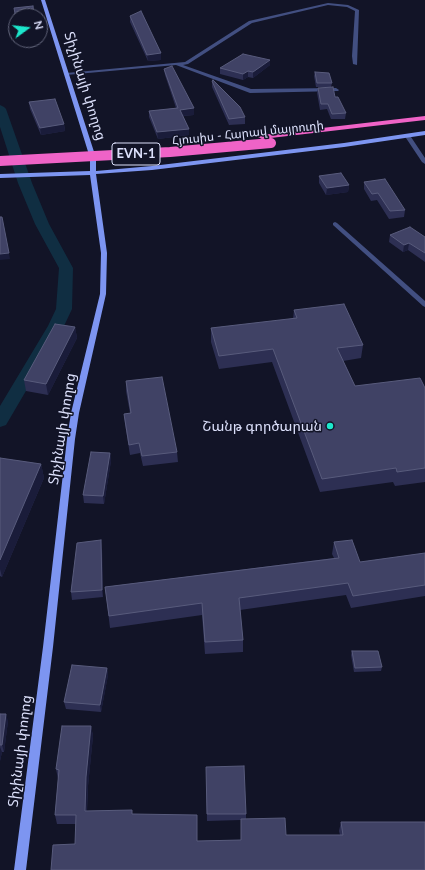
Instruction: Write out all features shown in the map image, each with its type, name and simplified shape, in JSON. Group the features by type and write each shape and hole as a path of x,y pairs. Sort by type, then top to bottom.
{"highway":[{"name":"Հյուսիս - Հարավ մայրուղի","path":"0,154 161,146 262,137 425,118"},
{"name":"Հյուսիս - Հարավ մայրուղի","path":"0,161 170,152 271,143 425,124"}],"street":[{"name":"Տիչինայի փողոց","path":"20,870 48,647 71,439 75,413 103,294 104,253 93,173 93,158 44,0"},
{"path":"321,0 328,4 348,6 357,10 354,56 355,64"},
{"path":"66,74 186,63 251,22 328,4"},
{"path":"176,64 250,91 336,90"},
{"path":"0,176 93,173 152,168 344,145 425,133"},
{"path":"407,135 425,162"},
{"path":"335,224 425,305"}],"building":[{"path":"33,6 33,8 14,8"},
{"path":"141,11 161,53 147,55 130,16"},
{"path":"243,54 270,60 253,72 248,71 243,74 220,68"},
{"path":"172,66 194,108 180,110 189,129 157,132 149,111 178,108 164,69"},
{"path":"315,72 329,73 332,83 317,83"},
{"path":"213,80 240,107 245,117 229,119 212,81"},
{"path":"333,87 335,97 338,97 346,113 332,114 328,104 321,104 318,88"},
{"path":"55,99 64,124 40,128 29,102"},
{"path":"341,173 349,185 327,188 319,176"},
{"path":"385,179 405,210 390,211 378,193 372,194 364,182"},
{"path":"0,217 2,217 9,253 0,254"},
{"path":"410,227 425,237 425,253 409,243 404,245 390,235"},
{"path":"344,304 363,345 337,348 355,386 420,378 425,388 425,468 397,472 396,468 322,479 273,349 219,356 211,328 297,318 294,310"},
{"path":"55,324 75,327 46,384 24,380"},
{"path":"162,377 177,452 142,456 139,443 129,445 124,414 131,413 126,381"},
{"path":"91,452 110,453 103,496 83,495"},
{"path":"0,458 41,464 0,560"},
{"path":"101,540 102,590 71,592 77,543"},
{"path":"352,540 360,562 425,553 425,585 353,596 348,583 239,598 243,640 205,642 202,603 109,616 105,587 339,558 334,542"},
{"path":"352,651 378,651 382,667 355,668"},
{"path":"72,665 107,668 100,705 64,702"},
{"path":"0,714 6,714 2,745 0,745"},
{"path":"62,726 91,726 86,777 85,811 132,810 132,814 197,815 197,841 241,840 241,819 285,818 286,835 343,835 341,822 425,822 425,870 51,870 53,845 75,844 76,815 55,815 59,770 56,769"},
{"path":"244,766 246,814 207,814 206,767"}],"waterway":[{"path":"0,109 25,183 42,224 66,268 64,309 56,326 0,421"}],"place":[{"name":"Շանթ գործարան","path":"330,426"}]}
